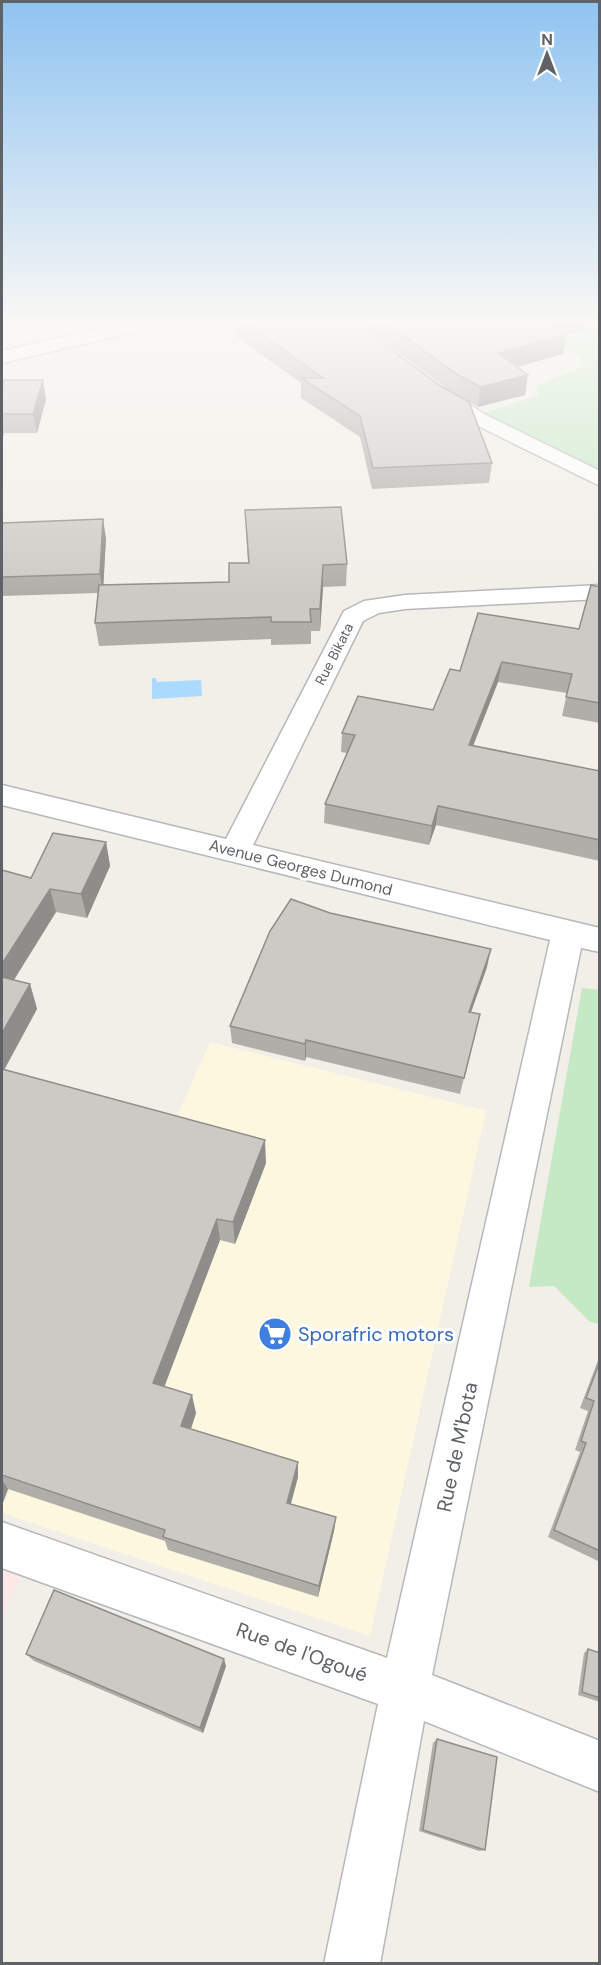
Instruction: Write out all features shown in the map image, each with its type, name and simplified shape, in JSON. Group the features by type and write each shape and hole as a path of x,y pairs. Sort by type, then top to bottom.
{"street":[{"path":"468,412 600,480"},
{"name":"Rue Bikata","path":"235,850 353,616 373,606 405,602 600,592"},
{"name":"Avenue Georges Dumond","path":"2,795 584,936"},
{"name":"Rue de M'bota","path":"352,1964 405,1689 584,936"},
{"name":"Rue de l'Ogoué","path":"2,1545 405,1689 600,1767"}],"shaded area":[{"name":"Sporafric motors","path":"210,1042 486,1111 370,1636 2,1513 2,1508"},
{"path":"2,1528 36,1539 2,1617"}],"green space":[{"path":"599,412 599,475 483,413"},
{"path":"582,988 599,990 599,1324 590,1322 554,1286 529,1287"}],"water":[{"path":"152,678 156,678 157,682 201,680 202,696 152,699"}],"building":[{"path":"2,412 34,412 33,414 2,414"},
{"path":"353,412 473,412 492,463 373,468 360,416"},
{"path":"341,507 347,564 323,565 320,609 310,609 311,622 271,622 271,617 95,623 99,585 229,582 229,563 249,563 245,510"},
{"path":"103,519 100,574 2,577 2,523"},
{"path":"591,585 600,587 600,703 566,697 572,674 502,662 469,745 600,771 600,840 438,806 432,826 325,804 355,735 342,733 358,696 433,710 450,669 460,671 478,613 579,629"},
{"path":"53,833 106,842 81,894 50,889 2,964 2,870 31,878"},
{"path":"291,899 330,913 491,949 469,1012 480,1014 464,1078 306,1040 305,1044 230,1026 270,931"},
{"path":"2,977 30,984 2,1033"},
{"path":"2,1069 265,1140 233,1222 217,1219 153,1383 192,1395 181,1426 298,1462 287,1503 336,1517 319,1586 163,1537 165,1530 2,1475"},
{"path":"600,1361 600,1551 554,1530 586,1443 581,1441 594,1401 586,1398"},
{"path":"54,1590 224,1659 200,1728 26,1654"},
{"path":"588,1649 600,1653 600,1698 582,1692"},
{"path":"437,1739 497,1757 485,1850 423,1830"}],"place":[{"name":"Sporafric motors","path":"275,1334"}]}
